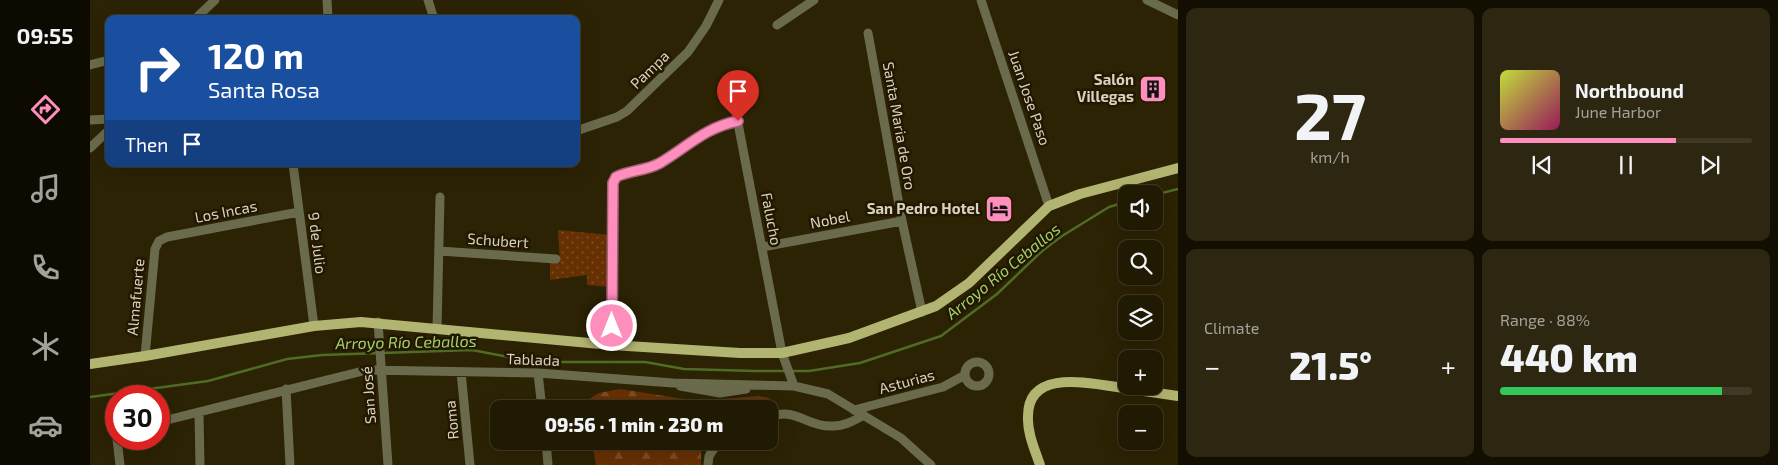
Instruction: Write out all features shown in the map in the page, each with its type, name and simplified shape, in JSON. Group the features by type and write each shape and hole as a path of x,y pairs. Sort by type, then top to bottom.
{"main road":[{"path":"90,364 314,326 378,322 611,344 740,353 782,353 849,338 936,306 969,282 1049,206 1080,194 1178,168"},
{"path":"1040,465 1029,430 1027,415 1031,401 1049,385 1075,382 1178,396"}],"street":[{"path":"199,15 215,0"},
{"path":"327,0 328,15"},
{"path":"428,0 433,15"},
{"name":"Pampa","path":"580,130 618,118 627,111 688,52 706,26 719,0"},
{"path":"777,25 814,0"},
{"name":"Juan Jose Paso","path":"981,0 1049,206"},
{"path":"1147,0 1178,15"},
{"name":"Santa Maria de Oro","path":"868,34 902,221 922,312"},
{"path":"90,64 105,61"},
{"name":"Falucho","path":"732,92 782,353"},
{"path":"90,120 105,119"},
{"path":"611,344 613,183 616,177 647,169 721,124 738,121"},
{"path":"90,148 105,134"},
{"name":"9 de Julio","path":"293,167 314,326"},
{"path":"437,329 440,197"},
{"name":"Los Incas","path":"159,241 167,237 300,212"},
{"name":"Nobel","path":"762,247 902,221"},
{"name":"Almafuerte","path":"145,356 155,249 159,241"},
{"name":"Schubert","path":"439,251 556,258"},
{"name":"San José","path":"378,322 388,465"},
{"path":"782,353 792,382"},
{"name":"Tablada","path":"170,420 381,366 673,383 717,383 756,386 792,382 818,390 864,415 911,445 931,465"},
{"name":"Roma","path":"461,372 470,465"},
{"path":"538,374 541,400"},
{"name":"Asturias","path":"854,410 943,387 965,375"},
{"path":"286,389 290,465"},
{"path":"199,413 200,465"},
{"path":"778,416 787,414 829,426 846,424 864,415"},
{"path":"118,450 120,465"},
{"path":"547,450 548,465"},
{"path":"708,465 708,456 712,450"}],"green space":[{"path":"558,230 610,235 611,287 587,285 587,275 550,280 550,263 560,263"},
{"path":"620,389 691,400 588,400 599,393"},
{"path":"759,396 769,398 770,400 709,400"},
{"path":"592,450 701,450 701,465 596,465"}],"waterway":[{"name":"Arroyo Río Ceballos","path":"1163,193 1178,189"},
{"name":"Arroyo Río Ceballos","path":"90,397 208,381 287,359 322,355 472,350 514,358 562,362 645,362 684,369 756,371 809,371 860,363 941,336 997,294 1042,251 1062,236 1109,207 1118,204"}],"place":[{"name":"Salón Villegas","path":"1153,89"},
{"name":"San Pedro Hotel","path":"999,209"}],"route":[{"path":"612,326 613,183 616,177 647,169 660,163 697,137 721,124 738,121"}]}
